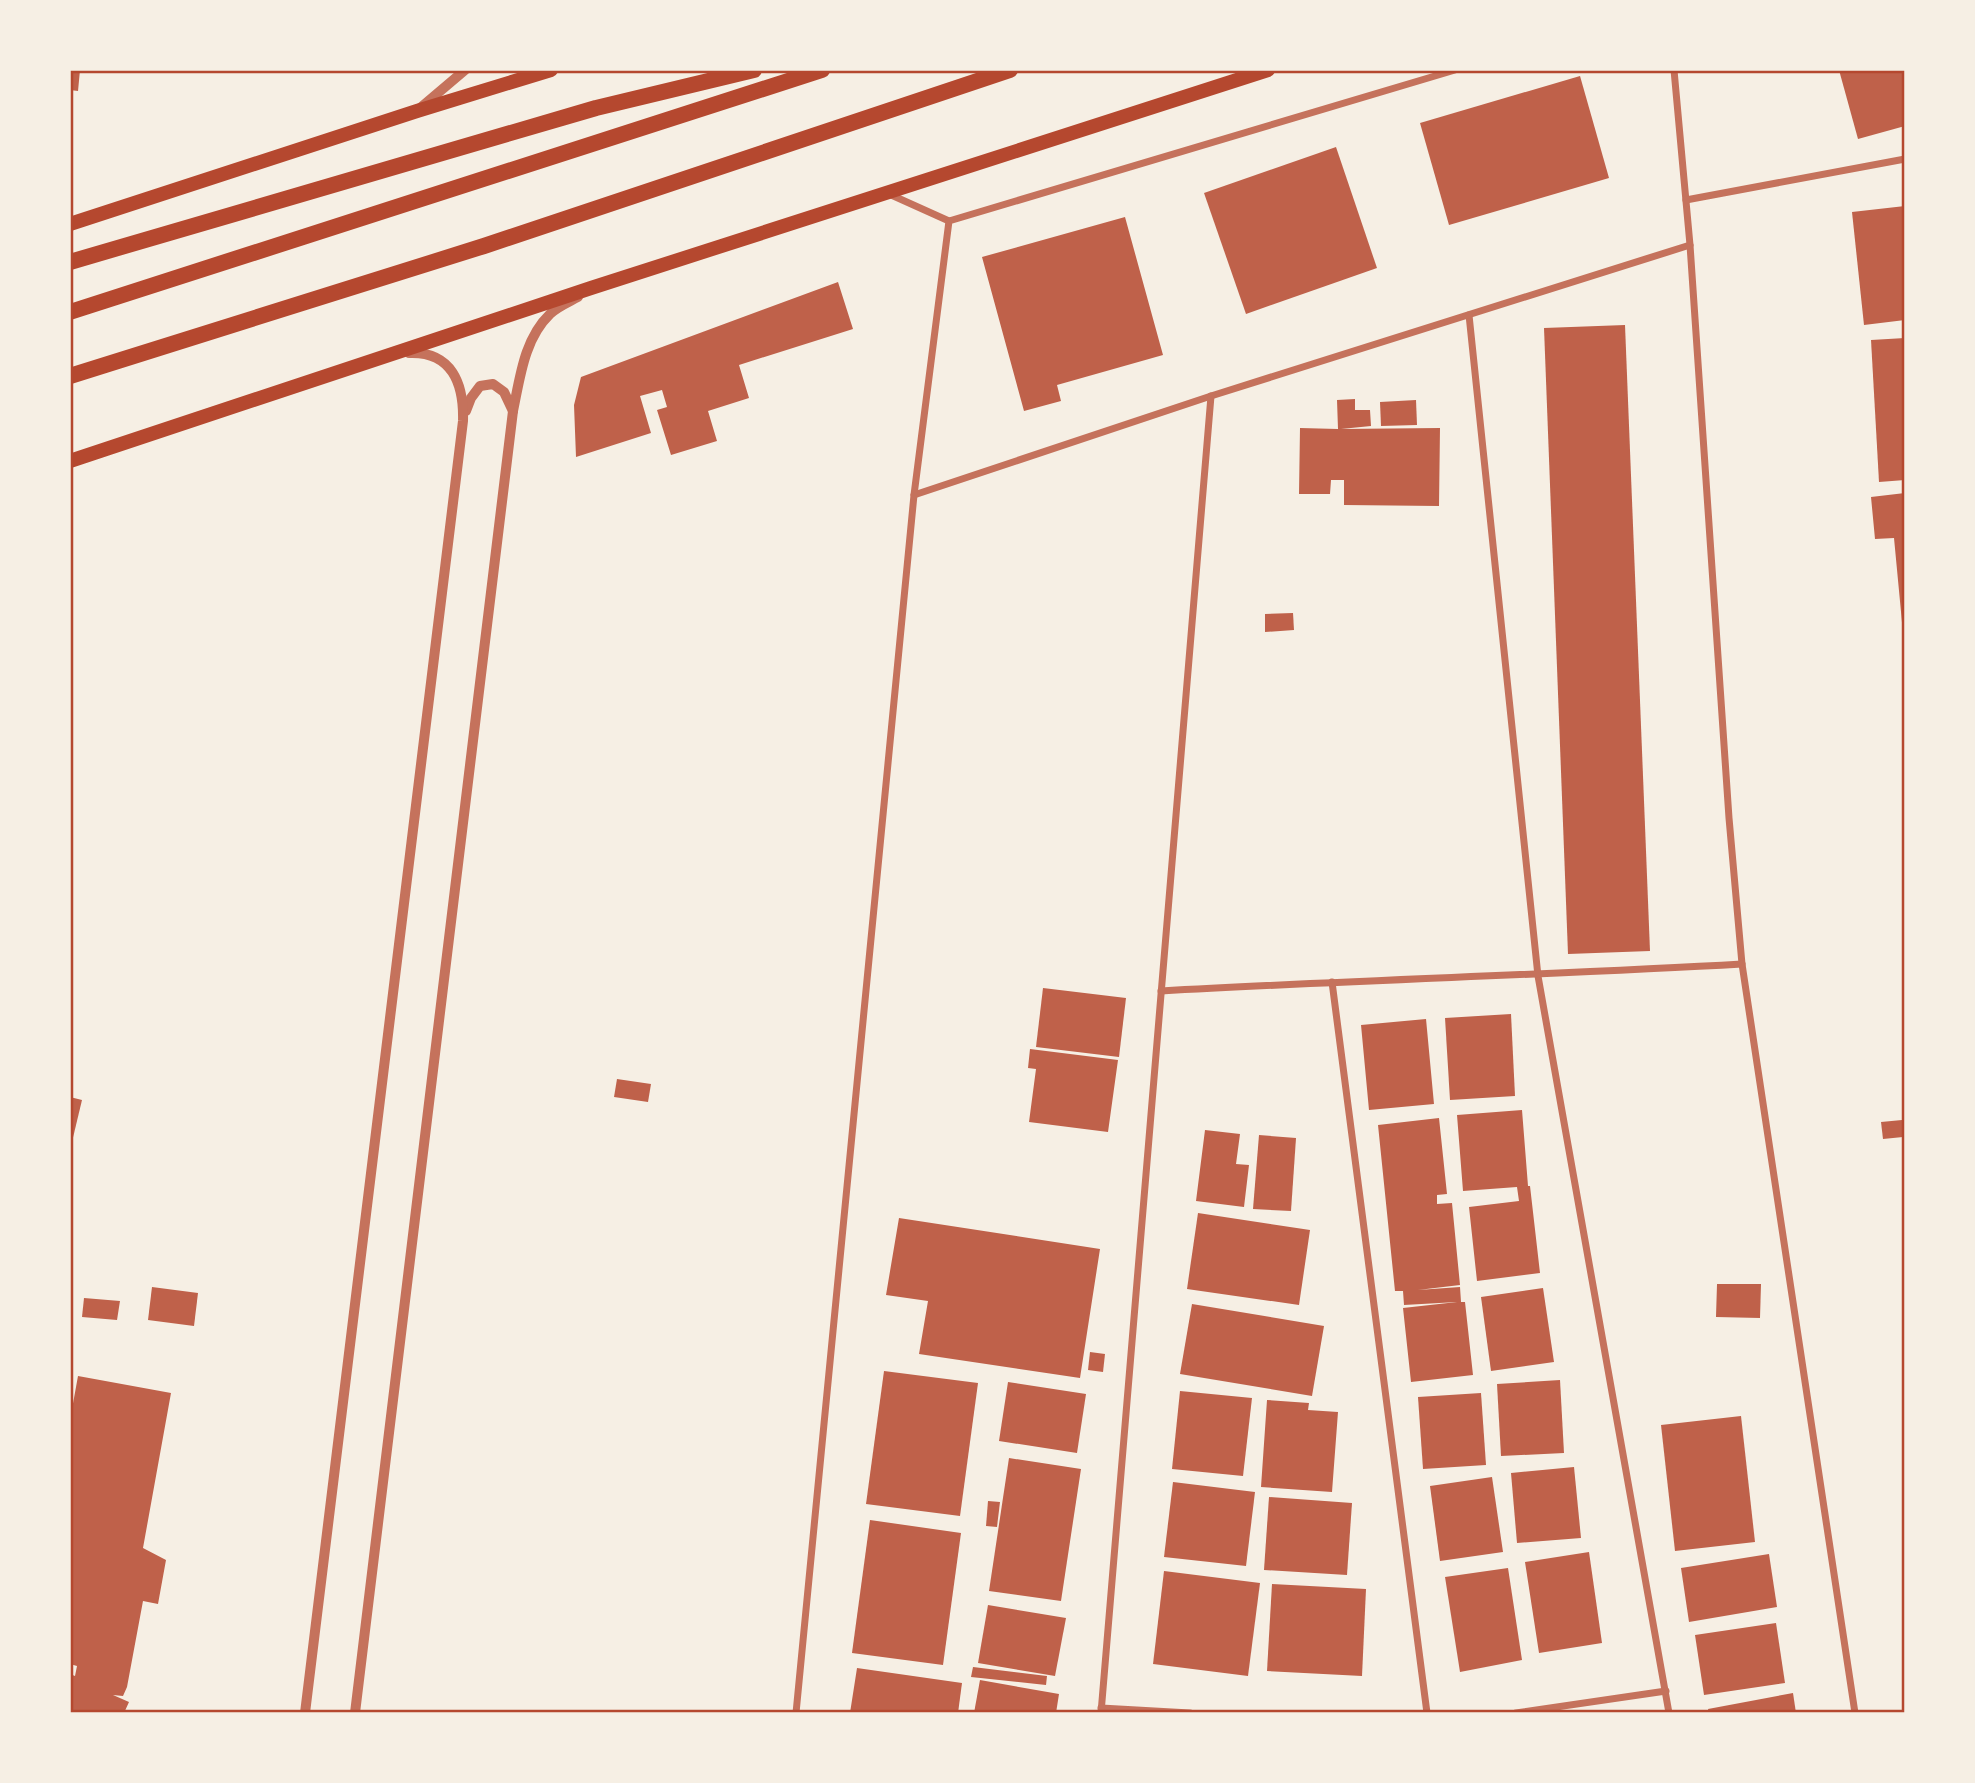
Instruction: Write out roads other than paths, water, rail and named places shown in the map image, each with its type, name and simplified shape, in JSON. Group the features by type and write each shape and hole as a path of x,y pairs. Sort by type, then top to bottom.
{"highway":[{"path":"70,262 596,108 754,70"},
{"path":"70,312 822,70"},
{"path":"70,376 484,246 1010,70"}],"main road":[{"path":"70,225 551,70"},
{"path":"70,461 591,288 1268,70"}],"street":[{"path":"417,111 465,70"},
{"path":"889,194 949,221 1455,70"},
{"path":"1674,70 1690,246 1728,818 1742,964 1855,1713"},
{"path":"1686,200 1905,159"},
{"path":"796,1713 914,495 949,221"},
{"path":"914,495 1211,397 1690,246"},
{"path":"355,1713 513,411 523,364 532,338 550,314 591,288"},
{"path":"1469,315 1538,976 1669,1713"},
{"path":"304,1713 463,421 463,399 449,367 436,356 422,352 392,353"},
{"path":"463,421 475,392 486,384 493,384 504,392 513,411"},
{"path":"1190,1713 1101,1711 1211,397"},
{"path":"1161,991 1332,982 1538,976 1742,964"},
{"path":"1332,982 1427,1713"},
{"path":"1516,1713 1665,1691"}]}
